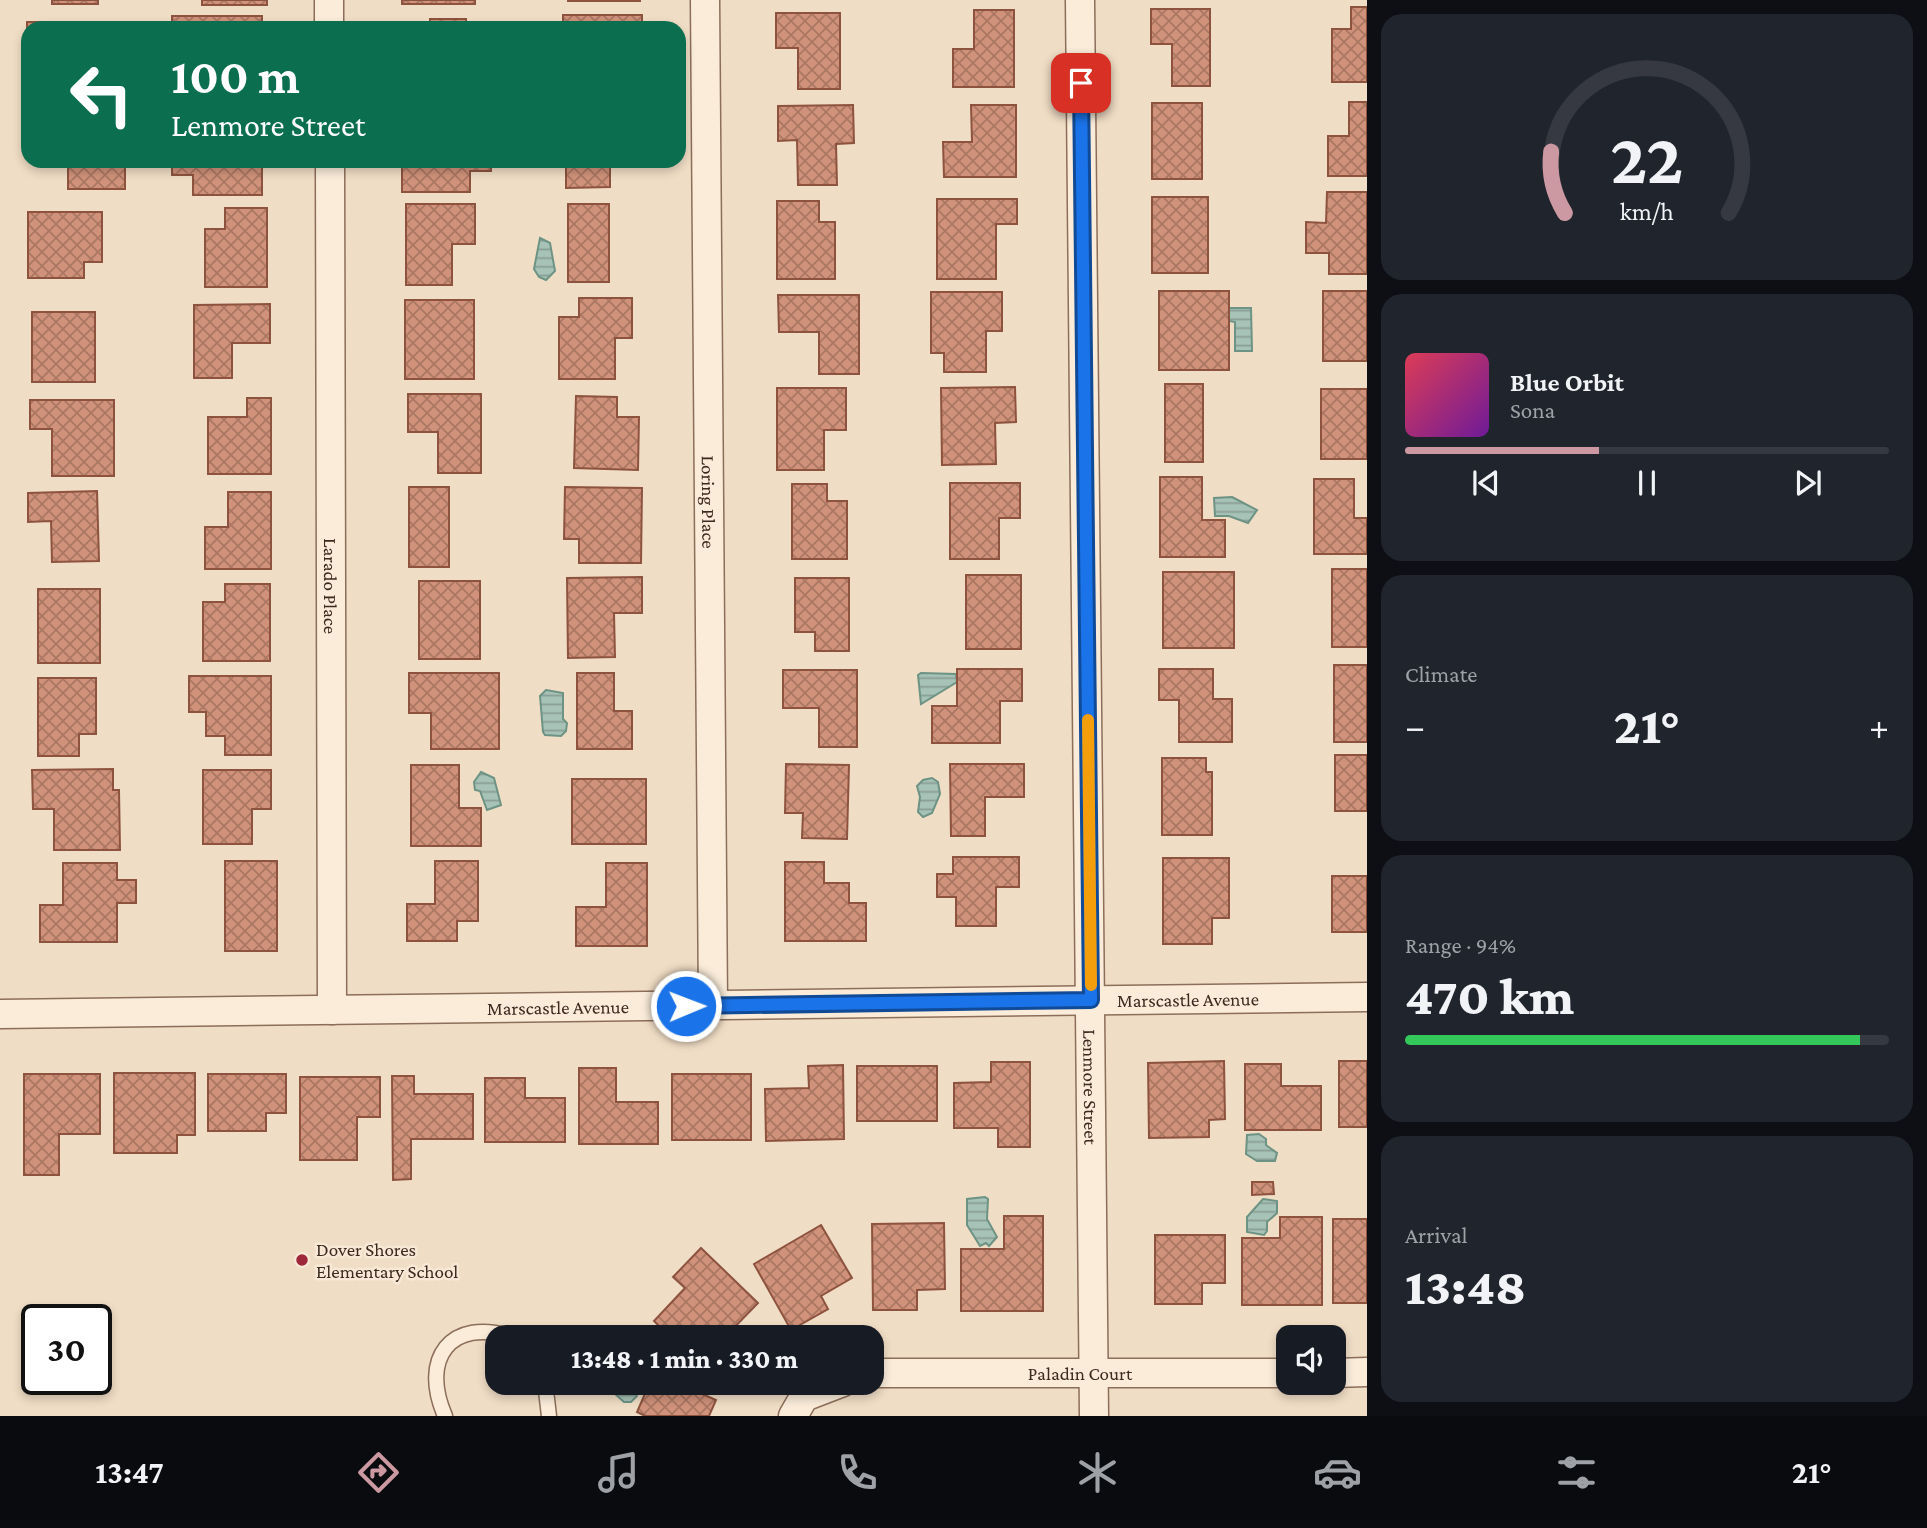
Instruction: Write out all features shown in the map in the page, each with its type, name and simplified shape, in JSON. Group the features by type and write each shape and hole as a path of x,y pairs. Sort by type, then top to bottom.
{"street":[{"path":"329,0 329,21"},
{"name":"Loring Place","path":"705,0 713,1005"},
{"name":"Lenmore Street","path":"1080,0 1094,1416"},
{"name":"Larado Place","path":"330,168 332,1010"},
{"name":"Marscastle Avenue","path":"0,1014 1367,997"},
{"path":"1346,1373 1367,1372"},
{"name":"Paladin Court","path":"884,1373 1276,1373"},
{"path":"793,1416 804,1397 809,1395"}],"lane":[{"path":"445,1416 437,1398 434,1372 443,1349 465,1333 485,1332"},
{"path":"547,1395 549,1416"}],"shaded area":[{"path":"540,238 550,243 555,271 546,280 539,277 534,269"},
{"path":"1229,308 1251,308 1252,351 1235,351 1235,322 1229,321"},
{"path":"1232,497 1257,510 1248,523 1229,516 1215,516 1214,498"},
{"path":"956,674 957,682 921,704 918,675"},
{"path":"546,690 563,693 563,719 567,723 566,731 561,736 545,735 543,732 540,696"},
{"path":"481,772 494,778 501,805 487,810 480,791 475,790 474,782"},
{"path":"932,778 938,782 940,794 932,813 923,817 918,812 920,797 917,786 923,780"},
{"path":"1259,1134 1266,1139 1266,1145 1277,1153 1275,1161 1257,1161 1246,1154 1247,1135"},
{"path":"967,1199 988,1199 987,1219 997,1237 989,1246 986,1243 980,1246 967,1225"},
{"path":"1263,1199 1277,1201 1277,1213 1267,1222 1264,1235 1247,1232 1247,1217"},
{"path":"616,1395 637,1395 631,1402 624,1402"}],"building":[{"path":"52,0 98,0 98,4 52,4"},
{"path":"202,0 267,0 267,5 202,5"},
{"path":"402,0 475,0 475,4 402,4"},
{"path":"640,0 640,1 568,1"},
{"path":"1351,7 1367,7 1367,82 1332,82 1332,29 1351,29"},
{"path":"1151,9 1210,9 1210,86 1172,86 1172,44 1151,44"},
{"path":"974,10 1014,10 1014,87 953,87 953,49 974,49"},
{"path":"776,13 840,13 840,89 798,89 798,48 776,48"},
{"path":"563,15 642,15 642,21 563,21"},
{"path":"172,16 262,16 262,21 172,21"},
{"path":"430,19 466,19 466,21"},
{"path":"1349,102 1367,102 1367,176 1328,176 1328,136 1349,136"},
{"path":"1152,103 1202,103 1202,179 1152,179"},
{"path":"853,105 854,143 836,144 837,185 798,185 797,140 778,141 778,106"},
{"path":"971,105 1016,105 1016,177 944,177 943,142 972,142"},
{"path":"68,168 125,168 125,189 68,189"},
{"path":"172,168 262,168 262,195 193,195 193,175 172,175"},
{"path":"402,168 491,168 491,171 470,171 470,192 402,192"},
{"path":"566,168 610,168 610,187 566,188"},
{"path":"1327,192 1367,192 1367,274 1329,274 1329,253 1306,253 1306,222 1326,223"},
{"path":"1152,197 1208,197 1208,273 1152,273"},
{"path":"937,199 1017,199 1017,224 996,224 996,279 937,279"},
{"path":"777,201 819,201 819,222 835,222 835,279 777,279"},
{"path":"406,204 475,204 475,244 452,244 452,285 406,285"},
{"path":"568,204 609,204 609,282 568,282"},
{"path":"225,208 267,208 267,287 205,287 205,229 225,229"},
{"path":"28,212 102,212 102,262 84,262 84,278 28,278"},
{"path":"1159,291 1229,291 1229,370 1159,370"},
{"path":"1323,291 1367,291 1367,361 1323,361"},
{"path":"931,292 1002,292 1002,331 986,331 986,372 944,372 944,353 931,353"},
{"path":"778,295 859,295 859,374 819,374 819,332 779,332"},
{"path":"579,298 632,298 632,338 615,338 615,379 559,379 559,317 579,317"},
{"path":"405,300 474,300 474,379 405,379"},
{"path":"270,304 270,343 232,343 232,378 194,378 194,305"},
{"path":"32,312 95,312 95,382 32,382"},
{"path":"1165,384 1203,384 1203,462 1165,462"},
{"path":"1015,387 1016,422 995,423 996,464 942,465 941,388"},
{"path":"777,388 846,388 846,430 824,430 824,470 777,470"},
{"path":"1321,389 1367,389 1367,459 1321,459"},
{"path":"408,394 481,394 481,473 438,473 438,432 408,432"},
{"path":"576,396 617,397 617,417 639,417 638,470 574,468"},
{"path":"247,398 271,398 271,474 208,474 208,417 247,417"},
{"path":"30,400 114,400 114,476 52,476 52,429 30,429"},
{"path":"1160,477 1202,477 1202,520 1225,520 1225,557 1160,557"},
{"path":"1314,479 1354,479 1354,518 1367,518 1367,554 1314,554"},
{"path":"950,483 1020,483 1020,518 999,518 999,559 950,559"},
{"path":"792,484 827,484 827,501 847,501 847,559 792,559"},
{"path":"409,487 449,487 449,567 409,567"},
{"path":"565,487 642,488 641,563 579,563 579,539 564,539"},
{"path":"97,491 99,561 52,562 51,521 28,522 28,493"},
{"path":"228,492 271,492 271,569 205,569 205,527 228,527"},
{"path":"1332,569 1367,569 1367,647 1332,647"},
{"path":"1163,572 1234,572 1234,648 1163,648"},
{"path":"966,575 1021,575 1021,649 966,649"},
{"path":"642,577 642,613 614,613 615,657 568,658 567,578"},
{"path":"795,578 849,578 849,651 815,651 815,632 795,632"},
{"path":"419,581 480,581 480,659 419,659"},
{"path":"225,584 270,584 270,661 203,661 203,602 225,602"},
{"path":"38,589 100,589 100,663 38,663"},
{"path":"1334,665 1367,665 1367,742 1334,742"},
{"path":"957,669 1022,669 1022,701 1000,701 1000,743 932,743 932,706 957,706"},
{"path":"1159,669 1213,669 1213,699 1232,699 1232,742 1179,742 1179,700 1159,700"},
{"path":"783,670 857,670 857,747 819,747 819,708 783,708"},
{"path":"409,673 499,673 499,749 431,749 431,713 409,713"},
{"path":"577,673 614,673 614,711 632,711 632,749 577,749"},
{"path":"189,676 271,676 271,755 225,755 225,736 206,736 206,712 189,712"},
{"path":"38,678 96,678 96,734 79,734 79,756 38,756"},
{"path":"1335,755 1367,755 1367,811 1335,811"},
{"path":"1162,758 1206,758 1206,772 1212,772 1212,835 1162,835"},
{"path":"786,764 849,765 847,839 802,838 803,813 785,813"},
{"path":"950,764 1024,764 1024,797 985,797 985,836 951,836"},
{"path":"411,765 459,765 459,808 481,808 481,846 411,846"},
{"path":"113,769 113,790 119,790 120,850 54,850 54,809 33,809 32,770"},
{"path":"203,770 271,770 271,809 252,809 252,844 203,844"},
{"path":"572,779 646,779 646,844 572,844"},
{"path":"953,857 1019,857 1019,887 996,887 996,926 956,926 956,897 937,897 937,874 953,874"},
{"path":"1163,858 1229,858 1229,918 1212,918 1212,944 1163,944"},
{"path":"225,861 277,861 277,951 225,951"},
{"path":"435,861 478,861 478,921 457,921 457,941 407,941 407,904 435,904"},
{"path":"785,862 824,862 824,883 849,883 849,903 866,903 866,941 785,941"},
{"path":"63,863 117,863 117,880 136,880 136,903 117,903 117,942 40,942 40,905 63,905"},
{"path":"606,863 647,863 647,946 576,946 576,907 606,907"},
{"path":"1332,876 1367,876 1367,932 1332,932"},
{"path":"1224,1061 1225,1119 1209,1120 1209,1137 1149,1138 1148,1063"},
{"path":"1339,1061 1367,1061 1367,1127 1339,1127"},
{"path":"991,1062 1030,1062 1030,1147 998,1147 998,1128 954,1128 954,1083 991,1082"},
{"path":"1245,1064 1281,1064 1281,1086 1321,1086 1321,1130 1245,1130"},
{"path":"843,1065 844,1139 766,1141 765,1089 809,1088 808,1066"},
{"path":"857,1066 937,1066 937,1121 857,1121"},
{"path":"579,1068 616,1068 616,1102 658,1102 658,1144 579,1144"},
{"path":"114,1073 195,1073 195,1135 177,1135 177,1153 114,1153"},
{"path":"24,1074 100,1074 100,1134 59,1134 59,1175 24,1175"},
{"path":"208,1074 286,1074 286,1113 266,1113 266,1131 208,1131"},
{"path":"672,1074 751,1074 751,1140 672,1140"},
{"path":"392,1076 414,1076 414,1094 473,1094 473,1139 411,1139 411,1179 393,1180"},
{"path":"300,1077 380,1077 380,1117 357,1117 357,1160 300,1160"},
{"path":"485,1078 525,1078 525,1098 565,1098 565,1142 485,1142"},
{"path":"1252,1182 1273,1182 1274,1194 1252,1195"},
{"path":"1004,1216 1043,1216 1043,1311 961,1311 961,1249 1004,1249"},
{"path":"1280,1217 1322,1217 1322,1305 1242,1305 1242,1238 1280,1238"},
{"path":"1333,1219 1367,1219 1367,1303 1333,1303"},
{"path":"944,1223 945,1289 917,1290 917,1310 873,1310 872,1224"},
{"path":"821,1225 852,1278 821,1296 828,1309 800,1325 788,1325 754,1264"},
{"path":"1155,1235 1225,1235 1225,1283 1202,1283 1202,1304 1155,1304"},
{"path":"701,1248 758,1303 737,1325 658,1325 654,1321 685,1288 673,1277"},
{"path":"644,1395 705,1395 716,1400 709,1416 645,1416 637,1412"}],"slow traffic":[{"path":"1088,720 1091,985"}],"place":[{"name":"Dover Shores Elementary School","path":"302,1260"}],"route":[{"path":"686,1006 1091,1000 1081,83"}]}
